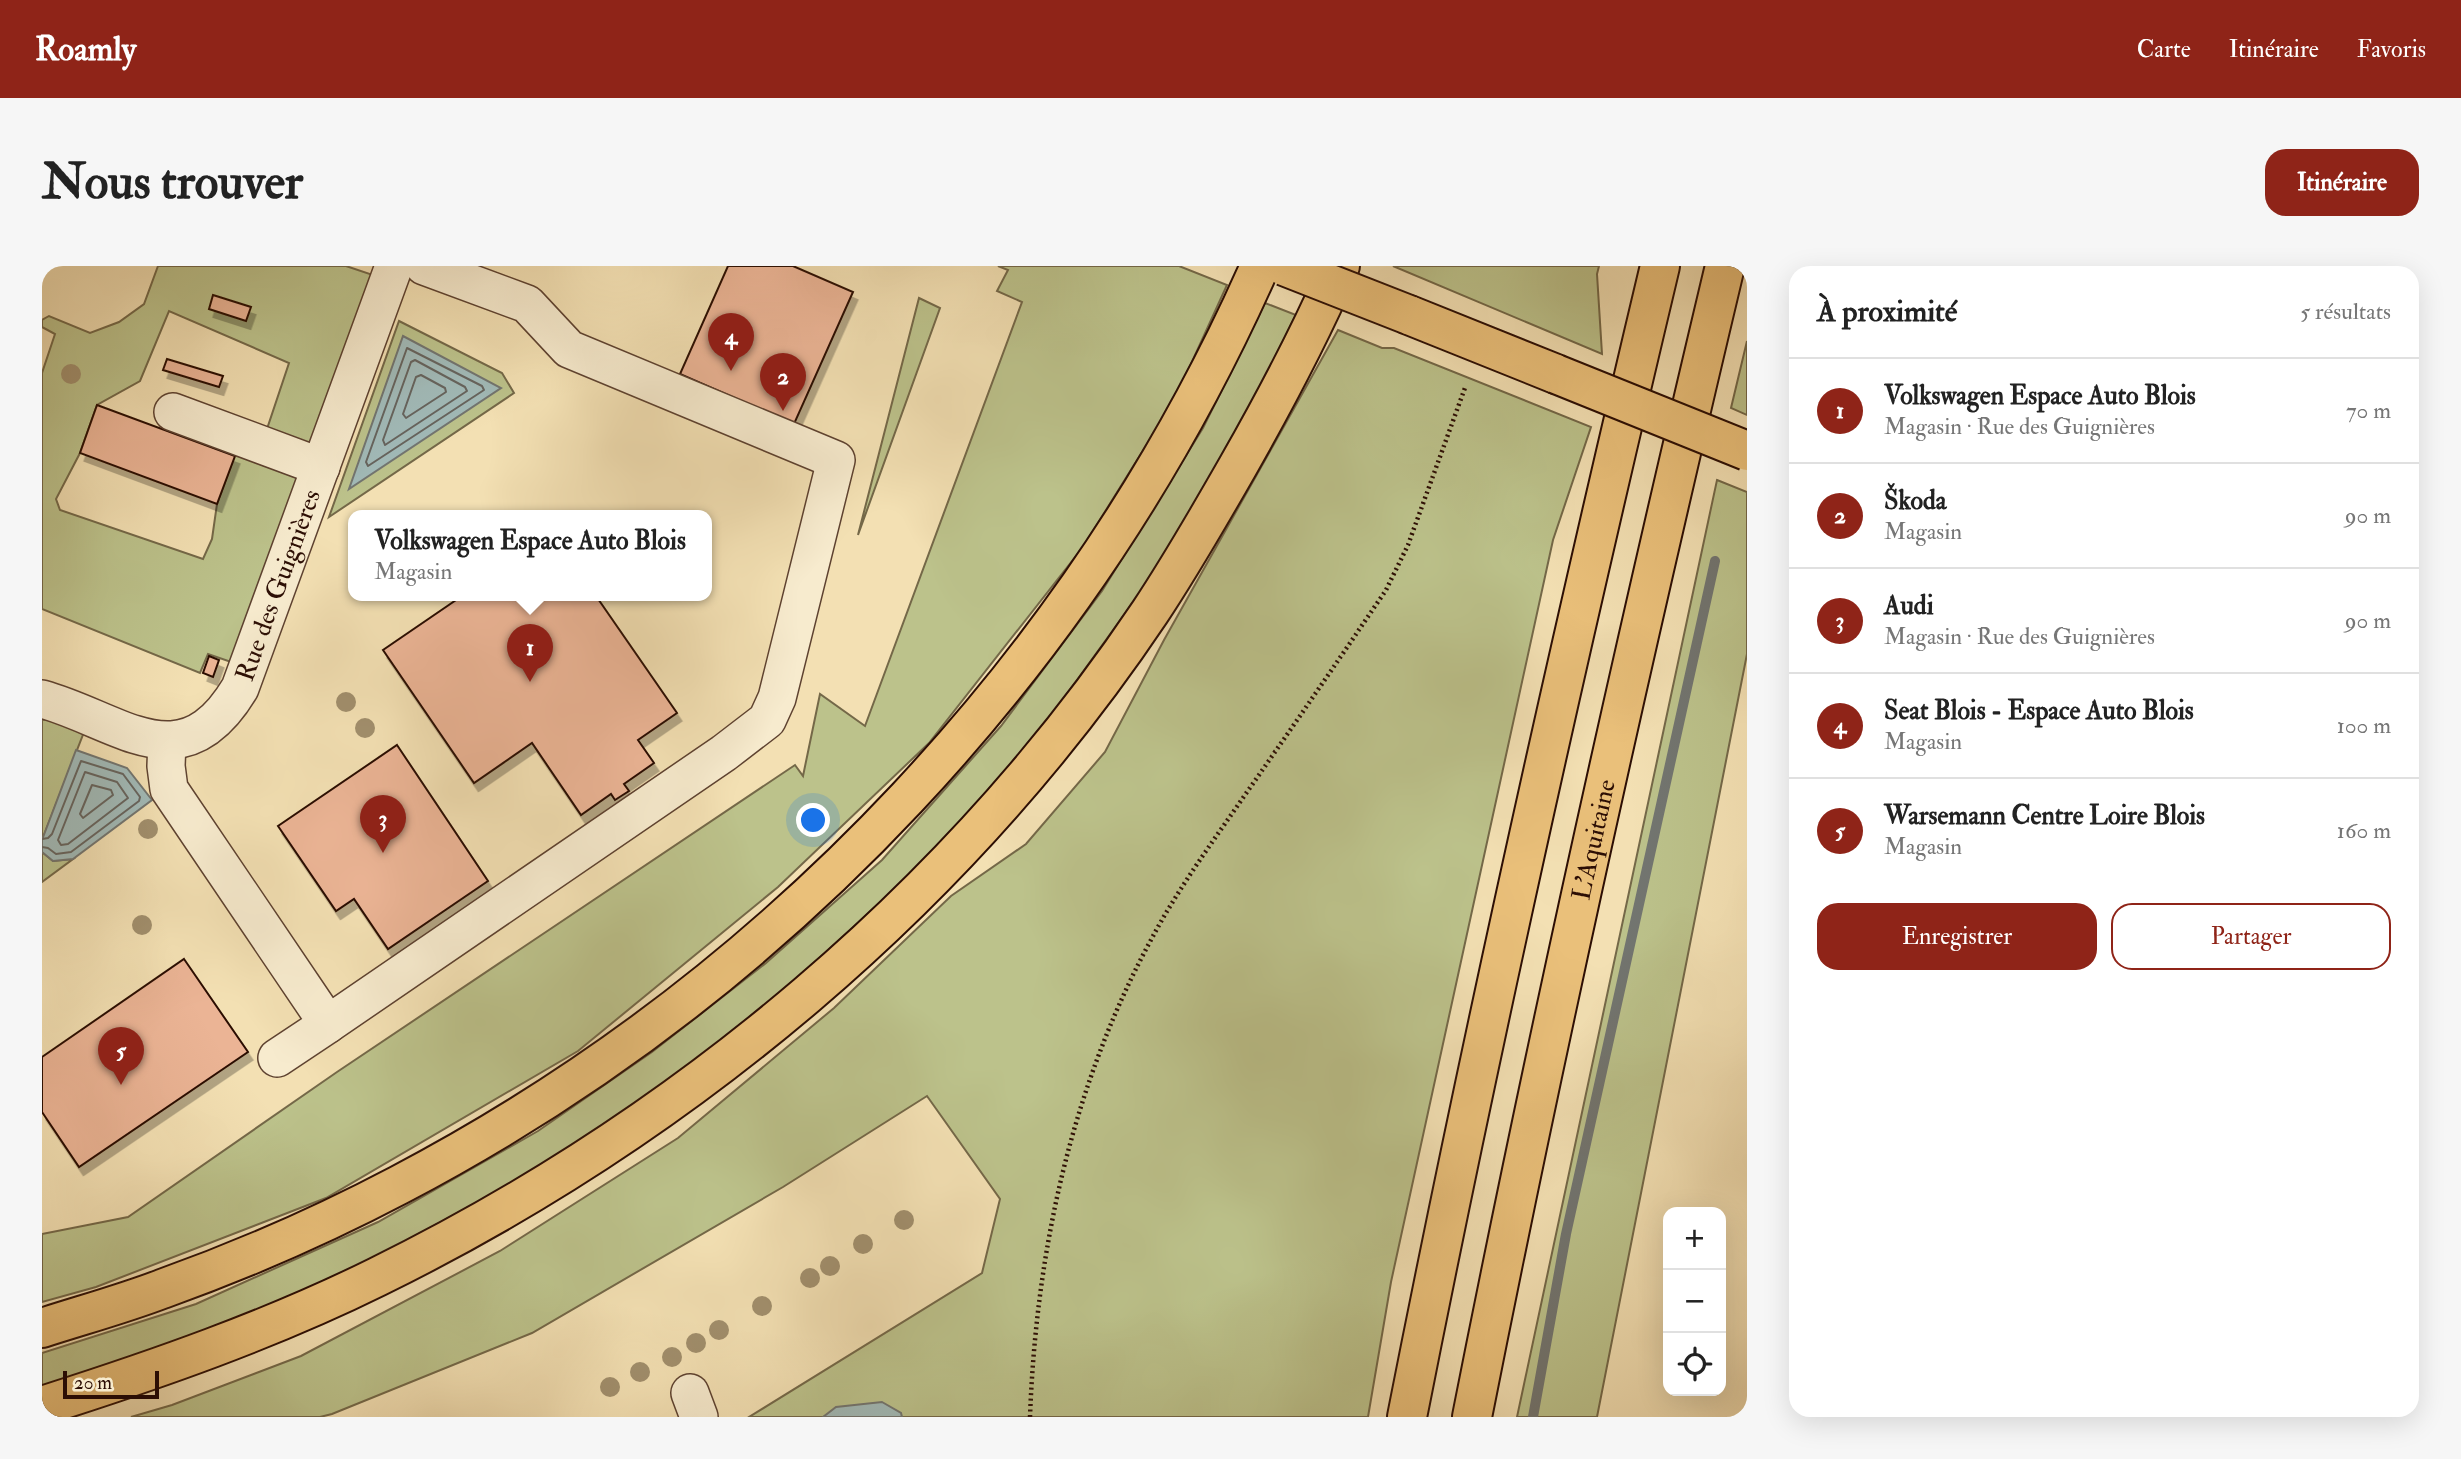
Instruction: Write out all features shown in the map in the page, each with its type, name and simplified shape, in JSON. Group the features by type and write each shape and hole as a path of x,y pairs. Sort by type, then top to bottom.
{"main road":[{"path":"42,1328 159,1291 235,1261 398,1186 522,1115 593,1068 651,1027 752,947 859,849 920,785 976,722 1045,635 1147,484 1204,379 1260,266"},
{"path":"1284,266 1747,452"},
{"path":"42,1406 183,1358 264,1326 372,1279 431,1249 568,1171 645,1120 804,998 913,897 975,833 1031,770 1105,676 1203,527 1310,333 1340,266"},
{"path":"1407,1417 1453,1181 1503,953 1660,266"},
{"name":"L'Aquitaine","path":"1472,1417 1516,1194 1568,954 1725,266"}],"street":[{"name":"Rue des Guignières","path":"42,699 141,737 167,741 185,739 206,728 228,709 240,688 321,467 399,267"},
{"path":"277,1058 724,753 767,720 777,698 836,460 569,349 527,304 399,267"},
{"path":"173,412 321,467"},
{"path":"167,741 169,789 328,1024"}],"path":[{"path":"1030,1417 1032,1355 1041,1274 1078,1111 1098,1053 1147,947 1189,877 1385,590 1408,545 1466,385"}],"green space":[{"path":"158,266 346,266 376,276 318,437 307,444 267,429 289,363 169,311 140,381 97,405 80,453 56,499 60,510 203,559 212,539 217,504 237,449 300,473 234,663 208,654 200,673 42,609 42,373 55,334 42,327 42,320 49,316 90,333 119,322 144,304"},
{"path":"998,266 1179,266 1227,285 1175,399 1083,547 929,743 778,887 578,1051 326,1198 96,1287 42,1302 42,1234 128,1217 337,1072 795,765 803,776 820,694 865,726 1022,302 997,291 1008,270"},
{"path":"1393,266 1599,266 1597,274 1602,354"},
{"path":"919,298 940,308 858,535"},
{"path":"1265,303 1296,315 1237,435 1155,572 1030,745 942,846 781,993 685,1072 529,1174 360,1266 231,1323 42,1387 42,1353 196,1304 378,1222 538,1131 652,1052 766,963 882,860 1001,726 1102,591 1203,428"},
{"path":"399,321 502,373 514,393 329,517"},
{"path":"1338,330 1382,348 1394,348 1591,427 1553,540 1391,1282 1368,1417 749,1417 982,1273 1000,1199 927,1096 783,1187 532,1333 332,1414 320,1417 131,1417 172,1405 301,1356 500,1251 678,1138 834,1008 951,896 1026,844 1105,752 1164,640"},
{"path":"1747,341 1747,415 1731,408"},
{"path":"1717,480 1747,492 1747,654 1597,1417 1517,1417"},
{"path":"49,719 84,732 42,840 42,720"},
{"path":"42,852 53,861 73,859 42,882"}],"water":[{"path":"403,336 501,388 349,489"},
{"path":"76,750 127,768 152,800 73,859 53,861 42,852 42,840"},
{"path":"882,1402 901,1413 902,1417 823,1417 836,1407"}],"building":[{"path":"728,266 793,266 853,292 794,424 680,374"},
{"path":"213,295 251,307 246,321 209,309"},
{"path":"167,359 223,376 219,387 163,370"},
{"path":"97,405 235,456 217,504 80,453"},
{"path":"455,601 599,601 677,713 638,740 654,763 624,784 629,791 615,800 611,794 581,815 532,743 474,783 383,650"},
{"path":"209,656 219,660 213,677 203,673"},
{"path":"397,745 488,881 388,949 354,899 336,911 278,826"},
{"path":"184,959 248,1052 79,1167 42,1112 42,1057"}],"waterway":[{"path":"1533,1417 1566,1234 1715,561"}],"place":[{"name":"Seat Blois - Espace Auto Blois","path":"731,371"},
{"name":"Škoda","path":"783,411"},
{"name":"Volkswagen Espace Auto Blois","path":"530,682"},
{"name":"Audi","path":"383,853"},
{"name":"Warsemann Centre Loire Blois","path":"121,1085"}]}
